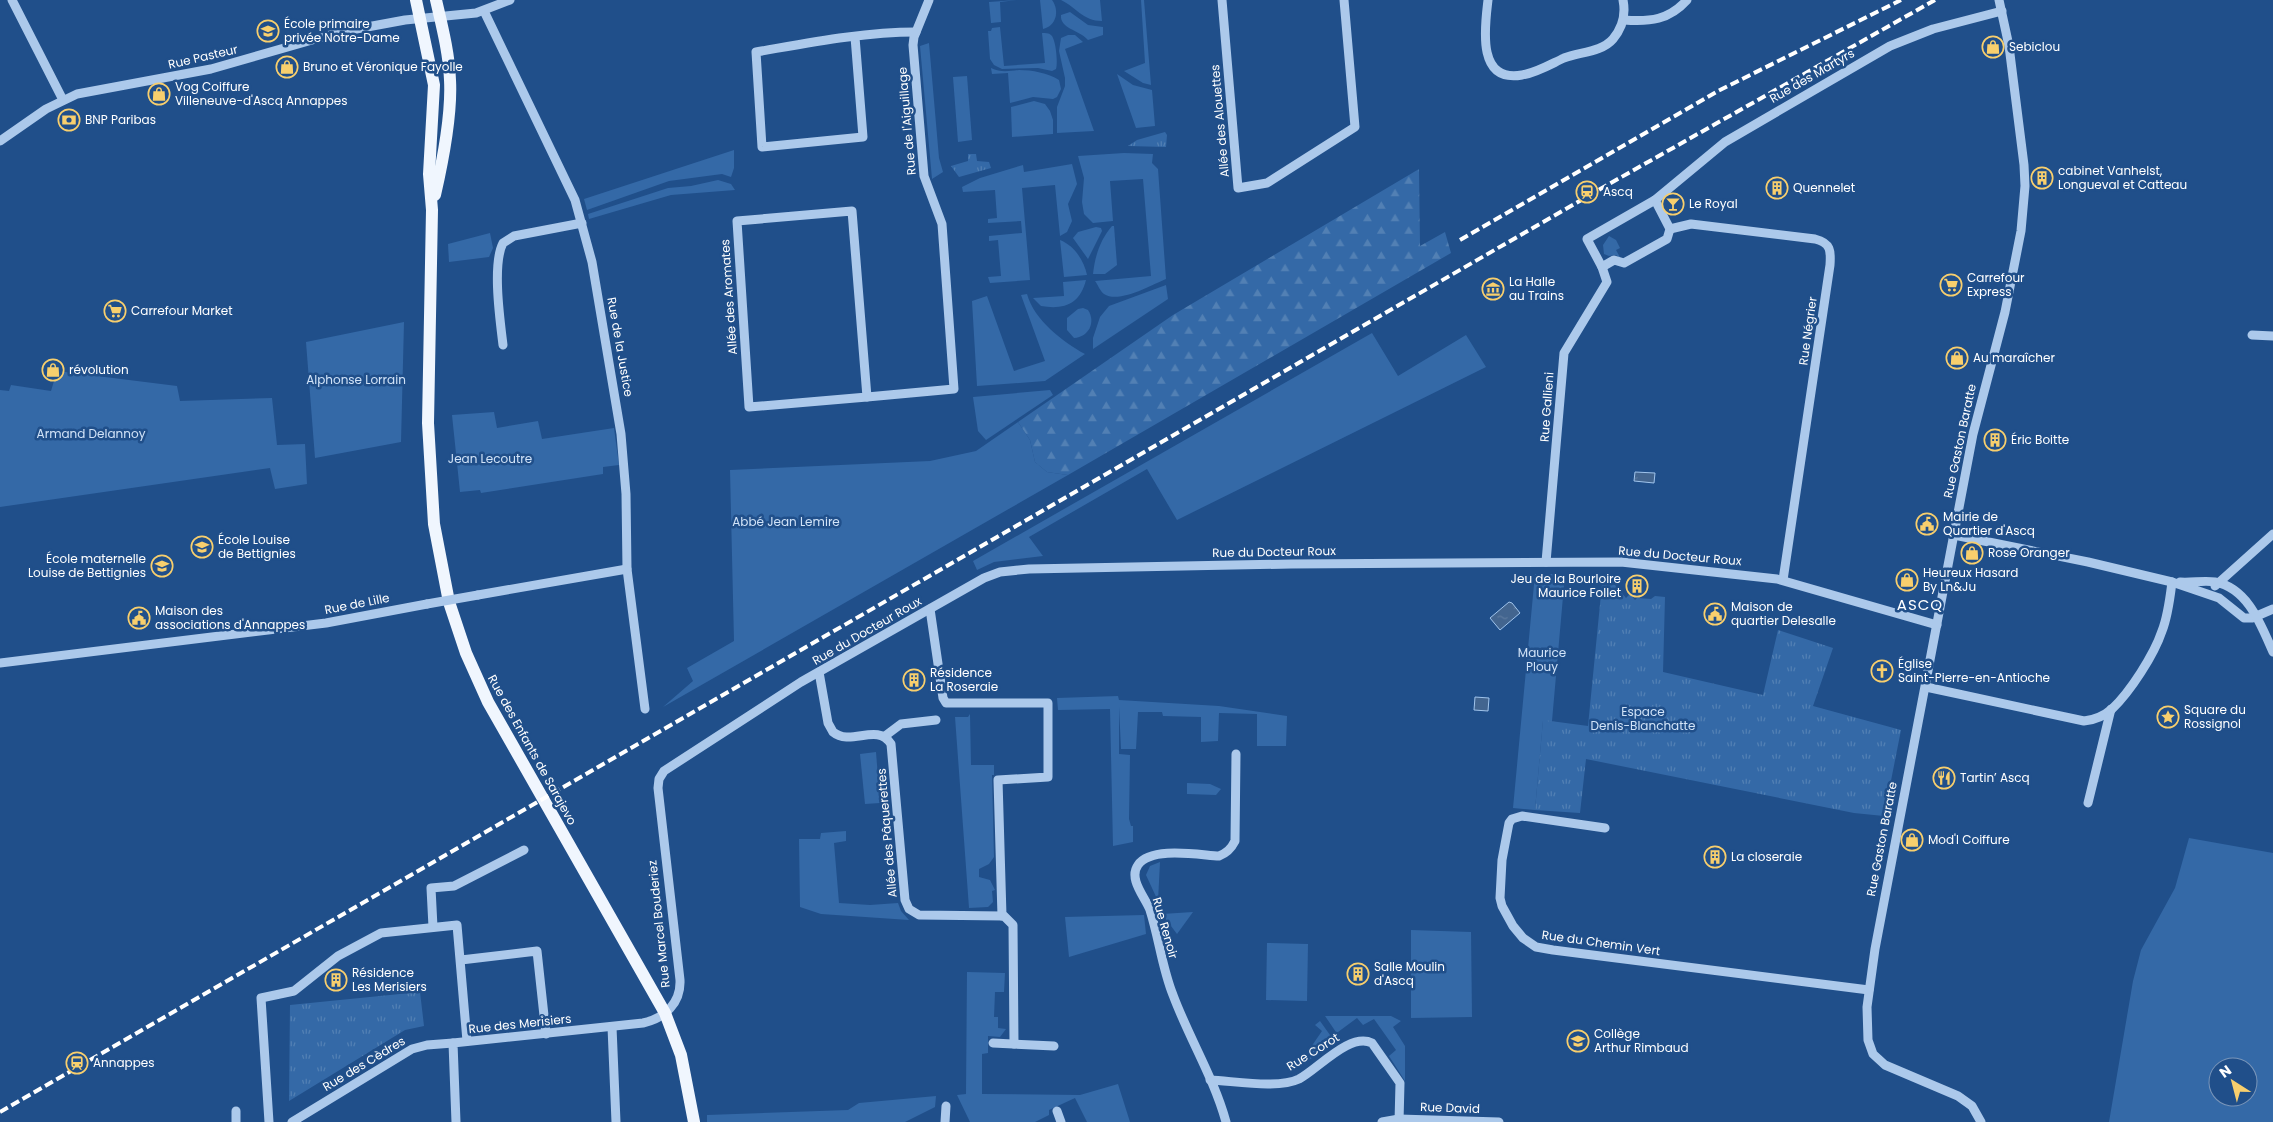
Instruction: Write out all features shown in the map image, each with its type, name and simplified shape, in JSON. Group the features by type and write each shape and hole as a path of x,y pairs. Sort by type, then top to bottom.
{"main road":[{"name":"Rue des Enfants de Sarajevo","path":"416,0 434,85 429,174 432,210 429,465 437,551 449,602 472,669 500,726 665,1013"},
{"name":"Rue des Enfants de Sarajevo","path":"432,210 440,174 450,90 448,63 436,0"},
{"path":"665,1013 683,1063 694,1122"}],"street":[{"path":"12,0 63,100"},
{"name":"Rue Pasteur","path":"0,141 63,100 92,90 223,66 331,34 421,18 484,11 510,0"},
{"name":"Rue de l'Aiguillage","path":"930,0 916,32 913,45 923,172 942,224 954,389"},
{"name":"Allée des Alouettes","path":"1222,0 1238,188 1267,183 1355,127 1344,0"},
{"path":"1488,0 1485,37 1487,54 1494,68 1507,75 1523,75 1565,58 1602,48 1613,40 1624,20 1623,0"},
{"path":"1624,20 1642,22 1657,20 1674,12 1687,0"},
{"name":"Rue Gaston Baratte","path":"1980,1122 1972,1106 1966,1101 1885,1064 1875,1056 1868,1040 1869,990 1891,857 1926,687 1973,434 2007,304 2021,231 2025,186 2024,164 2009,46 1999,0"},
{"name":"Rue de la Justice","path":"484,11 566,180 582,222 595,279 618,411 625,472 627,569 645,709"},
{"name":"Rue des Martyrs","path":"1602,267 1587,239 1655,200 1718,146 1890,46 1932,29 2002,11"},
{"path":"855,36 862,137 762,147 756,52 855,36 916,32"},
{"path":"1602,267 1614,260 1624,263 1667,239 1670,230 1655,200"},
{"name":"Allée des Aromates","path":"867,397 852,211 737,221 749,407 867,397 954,389"},
{"path":"503,345 499,305 498,261 503,243 514,236 582,222"},
{"name":"Rue Négrier","path":"1670,230 1692,224 1815,239 1828,244 1831,249 1783,580"},
{"name":"Rue Gallieni","path":"1546,562 1564,353 1605,287 1607,277 1602,267"},
{"path":"2252,335 2273,336"},
{"path":"2210,594 2218,583 2273,534"},
{"path":"1954,535 2088,562 2172,582 2210,594 2226,602 2244,618 2256,616 2273,608"},
{"name":"Rue du Docteur Roux","path":"661,775 674,764 819,672 930,609 993,574 1029,569 1621,562 1783,580 1863,605 1938,625"},
{"name":"Rue de Lille","path":"0,664 312,625 627,569"},
{"path":"2172,582 2218,583 2239,594 2256,616 2273,652"},
{"path":"1926,687 2084,721 2094,720 2111,709 2136,677 2159,640 2166,620 2172,582"},
{"path":"930,609 943,698 946,703 1048,703 1048,777 998,780 1002,916 1009,919 1014,931 1014,1044"},
{"path":"819,672 828,723 833,732 843,737 878,734 885,736 901,724 936,720"},
{"path":"2088,804 2111,709"},
{"name":"Allée des Pâquerettes","path":"885,736 892,748 907,906 914,913 922,915 1002,916"},
{"name":"Rue Renoir","path":"1226,1122 1164,972 1150,910 1138,886 1135,872 1137,865 1157,853 1219,856 1226,853 1234,841 1236,754"},
{"name":"Rue Marcel Bouderiez","path":"661,775 658,788 681,986 676,1002 665,1013"},
{"name":"Rue du Chemin Vert","path":"1605,828 1522,816 1512,819 1508,824 1502,860 1500,898 1513,926 1528,942 1536,947 1552,950 1869,990"},
{"path":"433,927 431,888 454,886 524,850"},
{"path":"269,1122 261,998 294,991 338,956 381,933 457,925 467,1041"},
{"path":"460,960 537,951 546,1034"},
{"name":"Rue des Merisiers","path":"456,1122 453,1043 612,1027 650,1021 665,1013"},
{"path":"612,1027 616,1122"},
{"name":"Rue Corot","path":"1210,1080 1289,1082 1310,1072 1346,1046 1360,1040 1365,1040 1372,1043 1400,1083 1399,1121"},
{"name":"Rue des Cèdres","path":"292,1122 412,1049 427,1045 453,1043"},
{"path":"993,1043 1054,1046"},
{"path":"945,1122 946,1106"},
{"path":"236,1111 236,1122"},
{"path":"1057,1111 1061,1122"},
{"name":"Rue David","path":"1382,1122 1499,1122"}],"green space":[{"path":"1017,0 1000,2 1001,22 991,23 989,2"},
{"path":"1040,0 1052,0 1056,9 1054,21 1043,29"},
{"path":"1061,0 1100,0 1102,21 1090,19"},
{"path":"1141,0 1144,0 1151,85 1143,83 1124,71 1145,63"},
{"path":"1070,12 1088,25 1103,27 1103,35 1088,40 1066,26 1061,20 1061,15"},
{"path":"1000,27 1004,66 1045,63 1042,33 1048,33 1053,37 1054,41 1057,57 1056,69 1052,71 1038,68 1002,69 994,65 990,59 988,31 991,31 992,28"},
{"path":"1075,35 1083,42 1065,49 1094,131 1057,133 1057,107 1065,86 1059,51 1061,38"},
{"path":"929,43 939,158 943,172 932,179 920,46"},
{"path":"991,68 1002,71 1034,71 1045,74 1059,80 1061,89 1057,97 1053,99 1033,97 1010,103 1008,73 992,74"},
{"path":"1117,74 1133,85 1152,90 1155,126 1136,128"},
{"path":"967,76 972,140 958,142 953,77"},
{"path":"1034,101 1045,104 1050,111 1053,120 1053,134 1012,137 1011,107"},
{"path":"1165,132 1167,135 1166,147 1128,146 1137,140"},
{"path":"734,150 734,168 731,177 722,174 669,181 587,210 584,199"},
{"path":"1124,153 1153,154 1152,163 1158,169 1166,279 1118,297 1104,294 1095,281 1151,276 1143,179 1110,181 1113,221 1093,223 1084,214 1082,202 1084,178 1078,156"},
{"path":"968,154 976,154 977,161 989,162 991,168 959,177 951,166 968,161"},
{"path":"1072,164 1077,184 1068,204 1072,221 1067,232 1060,236 1055,185 1022,188 1030,280 990,283 988,277 1001,276 998,240 989,241 989,236 1022,233 1021,221 988,223 988,219 997,218 995,190 963,192 962,187 980,178 1023,165 1024,172"},
{"path":"1419,169 1420,246 1445,232 1451,253 1068,475 1047,472 1035,462 1030,440 1018,422 1173,315"},
{"path":"718,180 731,184 735,190 671,195 589,219 588,214 668,188 691,186"},
{"path":"1112,226 1114,226 1117,265 1105,274 1093,274 1099,248"},
{"path":"1096,227 1101,228 1102,231 1088,259 1073,238 1078,232"},
{"path":"490,233 493,248 489,257 449,262 448,244"},
{"path":"1609,236 1616,240 1620,248 1616,250 1621,259 1616,255 1609,256 1604,254 1603,245"},
{"path":"1060,240 1070,246 1078,255 1084,264 1087,275 1064,277"},
{"path":"1086,280 1080,295 1070,304 1057,307 1041,306 1033,298 1064,296 1063,282"},
{"path":"1166,285 1168,299 1093,349 1093,338 1100,317 1109,306"},
{"path":"1027,294 1036,313 1050,329 1085,354 1045,381 977,386 972,301 987,296 1014,371 1045,361 1021,295"},
{"path":"1078,309 1088,310 1090,315 1090,328 1084,335 1074,338 1067,330 1067,318"},
{"name":"Alphonse Lorrain","path":"404,322 401,442 315,458 306,342"},
{"path":"1372,333 1398,376 1466,335 1486,367 1177,520 1147,469 1029,537 1043,556 994,562 977,570 973,561"},
{"name":"Armand Delannoy","path":"57,371 177,386 180,401 272,398 277,445 305,444 307,484 275,489 270,468 0,507 0,390 9,391 11,385 51,391"},
{"path":"1050,390 1053,395 986,440 978,431 973,397"},
{"name":"Jean Lecoutre","path":"494,412 497,428 538,421 542,439 614,428 619,465 603,467 603,474 481,493 480,490 460,492 452,415"},
{"name":"Abbé Jean Lemire","path":"1018,422 1030,440 1035,462 1047,472 1068,475 663,707 693,681 687,668 734,641 730,470 930,461 976,451"},
{"name":"Maurice Plouy","path":"1535,574 1565,574 1552,721 1543,721 1535,810 1513,808"},
{"name":"Espace Denis-Blanchatte","path":"1603,574 1609,574 1608,584 1615,585 1626,598 1630,594 1635,600 1637,598 1651,599 1655,596 1665,597 1663,672 1763,695 1778,630 1833,648 1813,706 1901,730 1884,816 1854,813 1586,759 1580,813 1535,810 1543,720 1588,726"},
{"path":"1118,696 1119,700 1219,706 1287,716 1286,746 1257,746 1257,714 1219,713 1218,741 1201,742 1201,717 1163,716 1162,712 1138,712 1136,749 1121,749 1119,707 1119,754 1130,755 1129,819 1131,826 1133,826 1133,842 1113,846 1110,709 1058,710 1057,698"},
{"path":"970,714 971,765 994,765 994,775 992,775 994,857 989,864 979,869 979,877 990,880 995,890 992,891 993,902 988,907 969,908 955,717 968,717"},
{"path":"876,752 880,803 865,804 860,754"},
{"path":"1187,783 1210,784 1221,789 1216,795 1187,794"},
{"path":"846,831 846,841 834,843 839,903 870,905 898,903 901,911 909,920 821,914 800,907 799,839 820,839 821,833"},
{"path":"2189,838 2273,853 2273,1122 2109,1122 2133,981 2141,950 2175,888"},
{"path":"1160,862 1158,901 1146,875 1150,866"},
{"path":"1193,912 1177,934 1162,914"},
{"path":"1144,915 1146,934 1069,957 1065,917"},
{"path":"1411,930 1471,932 1472,1017 1411,1018"},
{"path":"1267,943 1308,944 1307,1001 1266,1000"},
{"path":"967,972 1005,973 1004,992 995,992 994,1017 998,1017 998,1028 1006,1029 1000,1037 988,1036 988,1053 982,1054 982,1094 1080,1095 1118,1084 1130,1122 1087,1122 1075,1098 1049,1110 1049,1115 1035,1122 970,1122 957,1095 966,1094"},
{"path":"420,992 424,1026 405,1030 289,1101 290,1005"},
{"path":"1325,1016 1391,1016 1401,1021 1393,1027 1405,1046 1405,1081 1389,1056 1396,1050 1374,1019 1363,1025 1357,1018 1338,1032 1340,1038"},
{"path":"1320,1021 1335,1042 1296,1069 1322,1031 1315,1025"},
{"path":"936,1096 935,1107 905,1122 707,1122 707,1115 848,1110 859,1103"}],"water":[{"path":"1635,472 1655,473 1654,483 1634,481"},
{"path":"1509,602 1520,613 1500,630 1490,618"},
{"path":"1475,697 1489,698 1488,711 1474,710"}],"railway":[{"path":"1460,240 1718,91 1901,0"},
{"path":"0,1112 1602,188 1935,0"}],"place":[{"name":"École primaire privée Notre-Dame","path":"268,31"},
{"name":"Sebiclou","path":"1993,47"},
{"name":"Bruno et Véronique Fayolle","path":"287,67"},
{"name":"Vog Coiffure Villeneuve-d'Ascq Annappes","path":"159,94"},
{"name":"BNP Paribas","path":"69,120"},
{"name":"cabinet Vanhelst, Longueval et Catteau","path":"2042,178"},
{"name":"Quennelet","path":"1777,188"},
{"name":"Ascq","path":"1587,192"},
{"name":"Le Royal","path":"1673,204"},
{"name":"Carrefour Express","path":"1951,285"},
{"name":"La Halle au Trains","path":"1493,289"},
{"name":"Carrefour Market","path":"115,311"},
{"name":"Au maraîcher","path":"1957,358"},
{"name":"révolution","path":"53,370"},
{"name":"Éric Boitte","path":"1995,440"},
{"name":"Mairie de Quartier d'Ascq","path":"1927,524"},
{"name":"École Louise de Bettignies","path":"202,547"},
{"name":"Rose Oranger","path":"1972,553"},
{"name":"École maternelle Louise de Bettignies","path":"162,566"},
{"name":"Heureux Hasard By Ln&Ju","path":"1907,580"},
{"name":"Jeu de la Bourloire Maurice Follet","path":"1637,586"},
{"name":"Maison de quartier Delesalle","path":"1715,614"},
{"name":"Maison des associations d'Annappes","path":"139,618"},
{"name":"Église Saint-Pierre-en-Antioche","path":"1882,671"},
{"name":"Résidence La Roseraie","path":"914,680"},
{"name":"Square du Rossignol","path":"2168,717"},
{"name":"Tartin’ Ascq","path":"1944,778"},
{"name":"Mod'l Coiffure","path":"1912,840"},
{"name":"La closeraie","path":"1715,857"},
{"name":"Salle Moulin d'Ascq","path":"1358,974"},
{"name":"Résidence Les Merisiers","path":"336,980"},
{"name":"Collège Arthur Rimbaud","path":"1578,1041"},
{"name":"Annappes","path":"77,1063"}],"district":[{"name":"ASCQ","path":"1920,605"}]}
